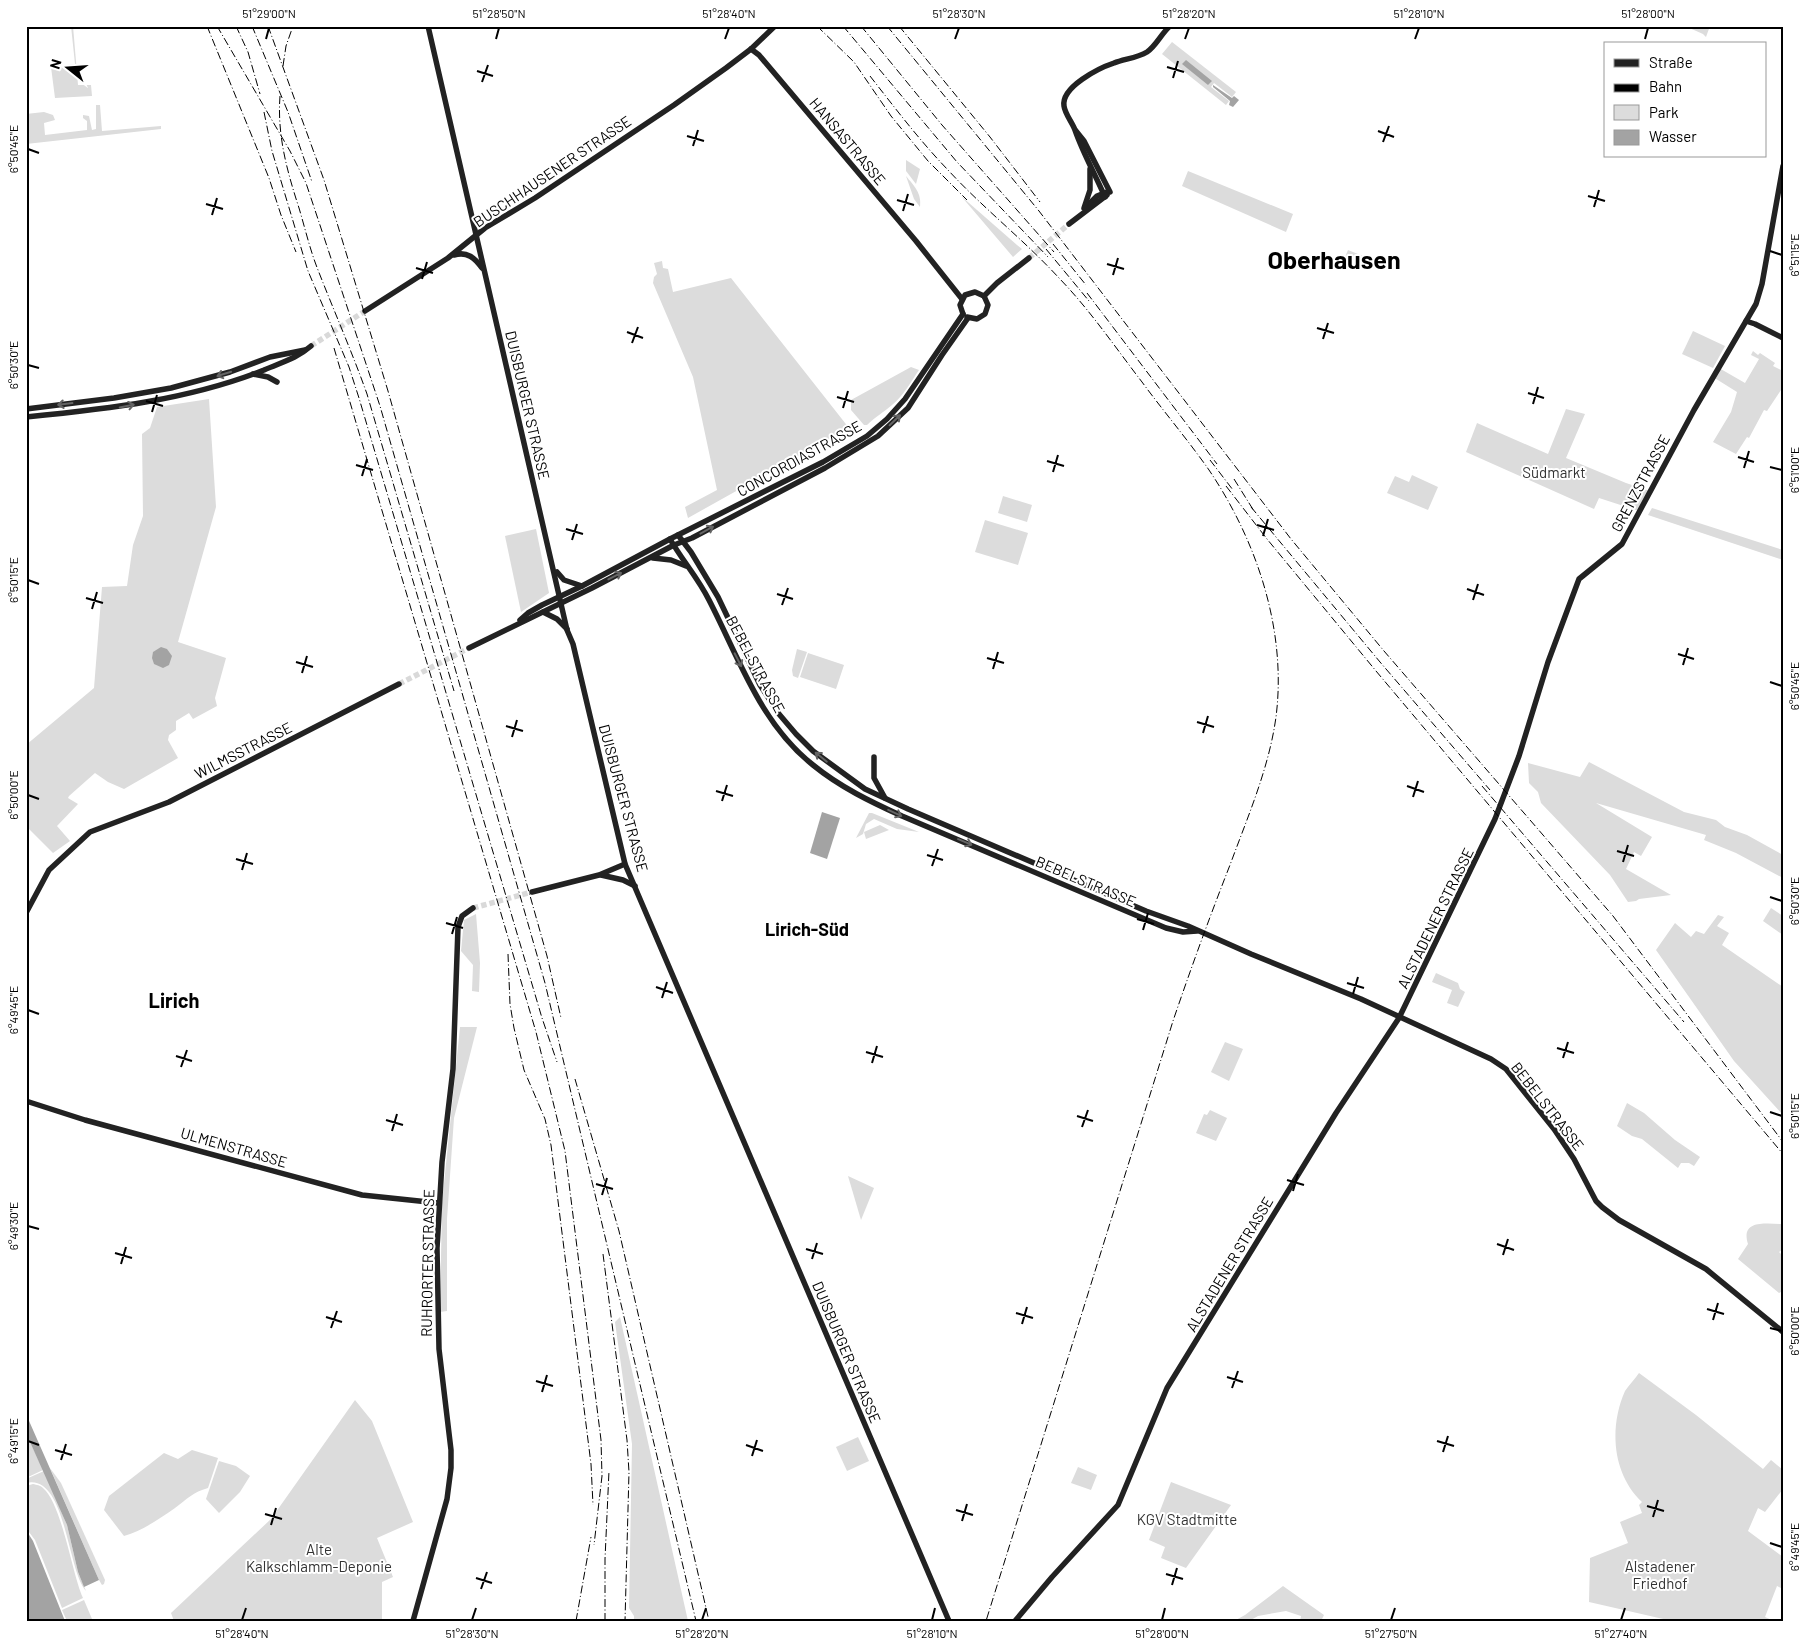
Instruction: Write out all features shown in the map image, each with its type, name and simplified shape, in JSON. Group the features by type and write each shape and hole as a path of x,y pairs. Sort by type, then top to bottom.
{"street":[{"name":"DUISBURGER STRASSE","path":"428,26 555,570 567,630 573,644 625,864 949,1621"},
{"name":"BUSCHHAUSENER STRASSE","path":"365,311 448,258 485,228 535,198 674,105 717,75 775,26"},
{"path":"1106,194 1080,146 1064,105 1064,97 1068,90 1106,66 1140,56 1148,51 1170,26"},
{"name":"HANSASTRASSE","path":"751,48 814,119 962,299"},
{"path":"1074,129 1084,141 1106,194"},
{"path":"1084,208 1090,190 1089,164"},
{"name":"GRENZSTRASSE","path":"1502,801 1579,579 1622,544 1671,451 1756,304 1762,284 1783,166"},
{"path":"1069,224 1097,196 1106,194"},
{"path":"1076,217 1106,194"},
{"path":"448,258 460,254 468,255 476,260 484,271"},
{"path":"968,318 960,308 962,299 971,292 978,292 984,296 997,282 1029,258"},
{"name":"CONCORDIASTRASSE","path":"561,600 652,558 872,442 908,408 968,318 978,319 985,314 988,305 984,296"},
{"name":"CONCORDIASTRASSE","path":"561,600 582,586 670,539 823,462 854,445 874,431 894,413 911,392 963,314"},
{"path":"1746,321 1783,338"},
{"path":"26,409 114,398 171,388 230,372 270,357 309,348 288,362 186,394 116,408 26,417"},
{"path":"253,374 268,377 277,382"},
{"path":"678,536 683,542"},
{"path":"670,539 674,545"},
{"name":"BEBELSTRASSE","path":"683,542 718,597 766,694 796,734 813,751 837,769 865,789 1146,911 1360,999 1479,1052 1506,1069 1564,1144 1595,1199 1602,1207 1618,1220 1706,1268 1783,1332"},
{"name":"BEBELSTRASSE","path":"674,545 695,575 753,690 769,717 781,734 813,765 862,798 996,856 1166,928 1184,932 1197,931"},
{"path":"652,558 671,560 688,567"},
{"path":"555,570 564,580 582,586"},
{"path":"469,648 543,612 561,600"},
{"path":"514,625 531,611 561,600"},
{"path":"543,612 557,619 567,630"},
{"path":"724,630 736,634"},
{"name":"WILMSSTRASSE","path":"26,913 49,870 86,835 95,829 169,802 399,684"},
{"path":"874,757 874,778 886,798"},
{"name":"ALSTADENER STRASSE","path":"1016,1621 1052,1577 1118,1505 1166,1388 1336,1112 1399,1018 1485,842 1502,801"},
{"path":"996,856 1000,848"},
{"path":"532,892 599,874 625,864"},
{"path":"599,874 623,880 635,886"},
{"name":"RUHRORTER STRASSE","path":"413,1621 447,1499 451,1468 438,1340 438,1203 453,1069 458,927 462,916 473,908"},
{"name":"ULMENSTRASSE","path":"26,1101 86,1120 362,1195 438,1203"}],"green space":[{"path":"71,26 73,26 78,85 91,85 92,96 55,98 51,67 75,64"},
{"path":"1685,26 1710,26 1706,37"},
{"path":"1172,42 1236,92 1232,97 1214,83 1211,87 1229,101 1226,105 1162,54"},
{"path":"96,105 100,105 102,131 161,126 161,129 26,144 26,114 44,112 53,115 55,120 44,123 45,135 87,130 87,121 83,118 83,115 89,116 92,130 96,129"},
{"path":"906,160 920,169 916,184 906,171"},
{"path":"1188,171 1293,214 1286,232 1182,186"},
{"path":"906,176 919,194 920,207 914,199"},
{"path":"961,196 1017,245 1022,249 1013,257"},
{"path":"1348,250 1363,256 1360,264 1345,257"},
{"path":"662,261 663,268 668,269 673,292 731,278 849,428 688,518 685,507 717,490 693,377 653,283 654,277 657,274 654,263"},
{"path":"1693,331 1725,346 1713,368 1682,354"},
{"path":"1753,351 1758,355 1760,353 1775,363 1773,366 1783,371 1783,387 1767,411 1764,410 1749,438 1747,437 1736,454 1713,442 1731,412 1737,392 1713,377 1719,368 1745,383 1759,359 1751,355"},
{"path":"911,367 919,370 903,393 889,408 867,425 864,425 851,410 851,400"},
{"path":"209,399 216,507 178,642 226,658 215,698 217,706 193,719 189,713 176,721 176,730 169,735 168,740 178,758 124,789 108,782 95,773 69,796 68,798 78,804 57,826 70,841 53,853 26,826 26,745 94,688 102,587 127,586 133,545 143,516 142,434 150,428 157,407"},
{"name":"Südmarkt","path":"1566,409 1585,414 1566,458 1650,491 1639,511 1599,498 1594,509 1466,452 1477,423 1548,454"},
{"path":"1412,475 1438,487 1428,510 1387,493 1395,476 1409,482"},
{"path":"1003,496 1032,505 1027,522 998,513"},
{"path":"1652,508 1783,550 1783,560 1648,515"},
{"path":"985,520 1028,533 1018,565 975,552"},
{"path":"536,529 549,593 521,612 505,536"},
{"path":"797,649 807,652 798,678 793,676 792,670"},
{"path":"808,653 844,665 836,689 800,677"},
{"path":"1589,762 1684,812 1716,820 1725,827 1747,835 1783,855 1783,878 1736,853 1704,840 1706,835 1596,803 1652,837 1641,856 1634,852 1626,869 1671,895 1628,902 1610,875 1541,803 1538,792 1529,783 1528,763 1580,777"},
{"path":"869,813 919,832 897,829 874,819 866,824 863,834 856,838"},
{"path":"880,825 889,830 866,839 864,832"},
{"path":"1771,908 1783,916 1783,935 1763,921"},
{"path":"476,914 480,963 479,992 472,991 473,965 461,951 464,920"},
{"path":"1718,915 1724,917 1717,926 1729,933 1722,945 1783,987 1783,1115 1734,1061 1656,950 1675,923 1691,937 1696,931 1704,934"},
{"path":"1436,973 1458,983 1460,989 1465,992 1458,1007 1447,1003 1452,990 1432,982"},
{"path":"460,1027 477,1027 454,1118 447,1219 447,1311 440,1312 442,1203"},
{"path":"1225,1042 1243,1049 1229,1081 1211,1072"},
{"path":"1627,1103 1644,1113 1675,1140 1700,1157 1694,1166 1689,1163 1681,1163 1678,1168 1642,1139 1632,1136 1617,1126"},
{"path":"1210,1110 1227,1118 1216,1141 1196,1133 1204,1114 1207,1115"},
{"path":"848,1176 874,1188 861,1220"},
{"path":"1763,1224 1783,1224 1783,1249 1779,1252 1783,1256 1783,1291 1779,1293 1738,1259 1748,1244 1748,1230 1751,1227"},
{"path":"620,1317 688,1621 634,1621 634,1616 629,1608 632,1444 615,1322"},
{"name":"Alstadener Friedhof","path":"1639,1373 1696,1415 1763,1469 1771,1460 1783,1470 1783,1489 1765,1512 1758,1508 1748,1531 1783,1557 1783,1589 1777,1586 1765,1617 1771,1621 1672,1621 1589,1602 1590,1558 1628,1543 1620,1522 1642,1513 1639,1505 1642,1502 1624,1478 1619,1464 1615,1435 1620,1405 1625,1391"},
{"name":"Alte Kalkschlamm-Deponie","path":"355,1400 372,1421 413,1522 377,1538 393,1577 382,1582 382,1621 174,1621 171,1613 271,1519"},
{"path":"26,1433 43,1470 26,1478"},
{"path":"858,1437 869,1461 847,1471 836,1447"},
{"path":"192,1450 218,1458 208,1488 194,1494 150,1524 124,1536 104,1510 109,1496 164,1453 178,1459"},
{"path":"219,1461 236,1466 250,1476 240,1492 219,1513 206,1499"},
{"path":"1078,1467 1097,1475 1091,1490 1071,1483"},
{"path":"50,1468 61,1483 105,1580 102,1585 99,1580"},
{"path":"44,1471 67,1525 78,1572 86,1591 74,1564 58,1507 50,1493 39,1484 26,1483 26,1479"},
{"name":"KGV Stadtmitte","path":"1171,1482 1231,1505 1186,1568 1161,1558 1165,1547 1149,1540"},
{"path":"33,1484 43,1488 50,1496 56,1509 83,1598 62,1608 35,1540 26,1528 26,1486"},
{"path":"1283,1586 1324,1615 1321,1621 1300,1621 1301,1616 1286,1611 1258,1616 1249,1621 1234,1621 1245,1615"},
{"path":"84,1600 92,1619 89,1621 67,1621 62,1610"}],"water":[{"path":"1186,60 1212,81 1208,85 1182,64"},
{"path":"1213,85 1232,98 1234,96 1239,100 1233,107 1229,105 1230,101"},
{"path":"161,647 167,649 172,656 169,665 163,668 154,664 152,658 153,652"},
{"path":"822,812 840,818 827,859 810,853"},
{"path":"26,1414 99,1580 84,1587 78,1572 67,1525 26,1433"},
{"path":"26,1530 33,1541 65,1621 26,1621"}],"tunnel":[{"path":"1029,258 1069,224"},
{"path":"311,346 365,311"},
{"path":"399,684 469,648"},
{"path":"473,908 532,892"}],"tram line":[{"path":"965,26 972,26"}],"railway":[{"path":"207,26 269,178 296,252"},
{"path":"217,26 290,151 306,183 380,406 545,983 696,1621"},
{"path":"236,26 248,52 260,94"},
{"path":"252,26 288,112 312,182"},
{"path":"268,26 324,180 388,391 547,956 561,1018"},
{"path":"283,66 286,46 293,26"},
{"path":"817,26 854,62 891,116 928,161 967,200"},
{"path":"843,26 957,162 1048,257"},
{"path":"861,26 942,125 1054,252"},
{"path":"887,26 1039,211 1291,539 1384,651 1613,916 1783,1142"},
{"path":"899,26 990,137 1040,202"},
{"path":"870,76 908,124 961,184 1032,250 1070,290 1209,470 1226,497 1254,557 1265,588 1277,652 1278,685 1276,717 1263,773 1173,1021 986,1621"},
{"path":"280,96 280,125 284,153 310,247 367,394 454,691"},
{"path":"264,112 272,151 308,271 349,367 359,398 542,1018 557,1062"},
{"path":"1053,244 1086,285"},
{"path":"1046,249 1089,301"},
{"path":"1087,293 1217,464"},
{"path":"334,348 536,1032 565,1151 601,1440 602,1476 594,1545"},
{"path":"1210,460 1233,490"},
{"path":"1234,479 1254,511"},
{"path":"1226,486 1267,539 1376,671 1783,1154"},
{"path":"1251,507 1490,790"},
{"path":"1482,786 1684,1022"},
{"path":"508,954 510,1004 514,1028 524,1070 545,1119 551,1145 591,1464 593,1505"},
{"path":"575,1079 619,1231 709,1621"},
{"path":"603,1254 627,1440 629,1472 625,1621"},
{"path":"605,1621 605,1559 609,1471"},
{"path":"576,1621 591,1537"}],"district":[{"name":"Oberhausen","path":"1334,259"},
{"name":"Lirich-Süd","path":"807,929"},
{"name":"Lirich","path":"174,1000"}]}
